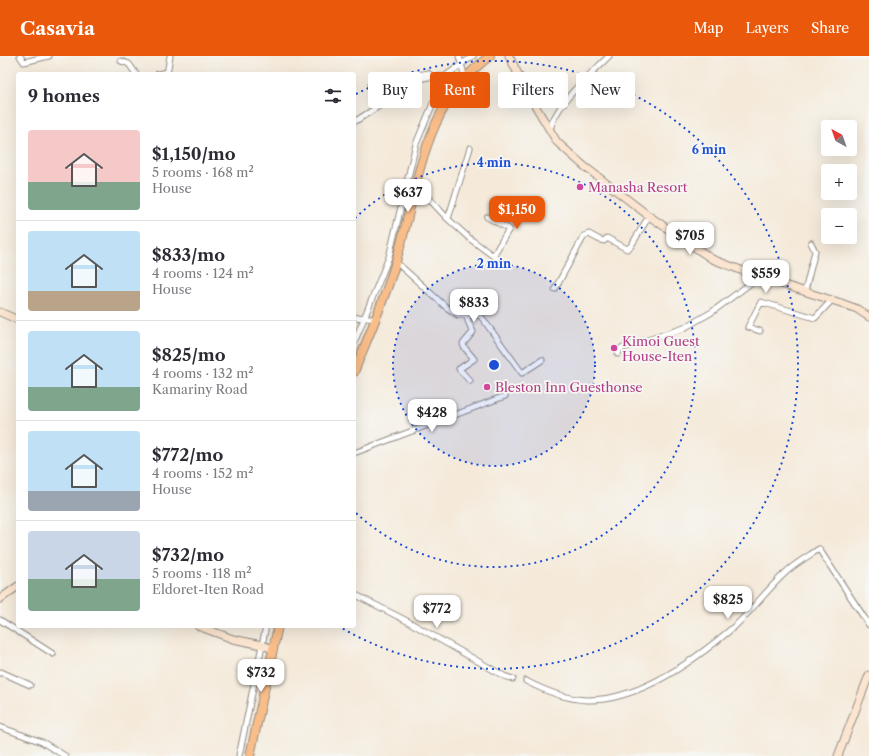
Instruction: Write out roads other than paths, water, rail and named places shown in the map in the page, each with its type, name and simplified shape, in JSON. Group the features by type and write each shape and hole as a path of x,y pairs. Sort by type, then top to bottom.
{"main road":[{"path":"472,72 490,56"},
{"path":"509,56 527,92 551,132 564,149 649,216 712,259 759,277 832,300 857,310 869,318"},
{"path":"356,367 376,320 396,262 426,148 435,123 442,108"},
{"path":"0,312 16,319"},
{"path":"0,599 16,587"},
{"path":"203,628 233,639 262,645 273,649"},
{"path":"250,756 278,628"},
{"path":"838,756 869,675"}],"street":[{"path":"20,56 24,62 49,56"},
{"path":"167,72 170,56"},
{"path":"459,56 463,72"},
{"path":"451,72 473,56"},
{"path":"551,132 555,116 560,107 609,56"},
{"path":"121,61 129,64 135,72"},
{"path":"356,121 423,78 430,76"},
{"path":"356,338 389,257 416,144 431,108"},
{"path":"448,219 470,148"},
{"path":"416,185 448,219 469,238 500,261"},
{"path":"555,289 584,236 590,234 598,239 604,240 607,238 627,249 631,246 649,216"},
{"path":"487,217 509,229 493,256"},
{"path":"805,291 815,251 811,243"},
{"path":"396,262 446,307 458,315 479,316 483,319 522,373 542,360"},
{"path":"618,354 620,349 689,324 712,312 759,277"},
{"path":"760,331 748,327 761,302 815,318 832,300"},
{"path":"466,316 473,332 464,344 464,347 474,359 459,369 470,381"},
{"path":"356,318 365,317 376,320"},
{"path":"356,452 505,396"},
{"path":"526,681 549,692 586,700 612,698 639,688 694,660 736,624 785,573 819,549 869,625"},
{"path":"356,595 409,622 504,676 513,679"},
{"path":"0,620 53,654"},
{"path":"239,756 266,628"},
{"path":"0,673 1,672 30,684"},
{"path":"0,727 42,742 65,756"}],"place":[{"name":"Manasha Resort","path":"580,187"},
{"name":"Kimoi Guest House-Iten","path":"614,348"},
{"name":"Bleston Inn Guesthonse","path":"487,387"}]}
